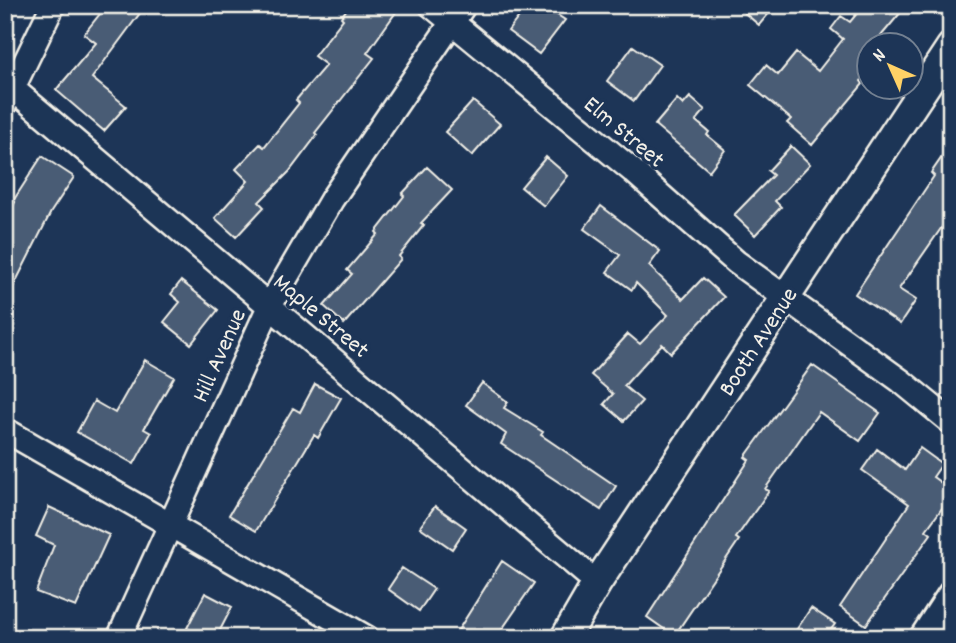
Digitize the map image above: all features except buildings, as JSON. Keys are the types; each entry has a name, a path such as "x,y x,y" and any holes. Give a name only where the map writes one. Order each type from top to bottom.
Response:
{"street":[{"path":"9,97 53,5"},
{"name":"Elm Street","path":"431,5 458,14 736,262 901,381 951,422"},
{"name":"Hill Avenue","path":"119,638 270,305 332,199 458,14"},
{"name":"Booth Avenue","path":"565,638 597,583 951,47"},
{"name":"Maple Street","path":"9,97 270,305 597,583"},
{"path":"5,430 367,638"},
{"path":"921,638 951,592"}]}
